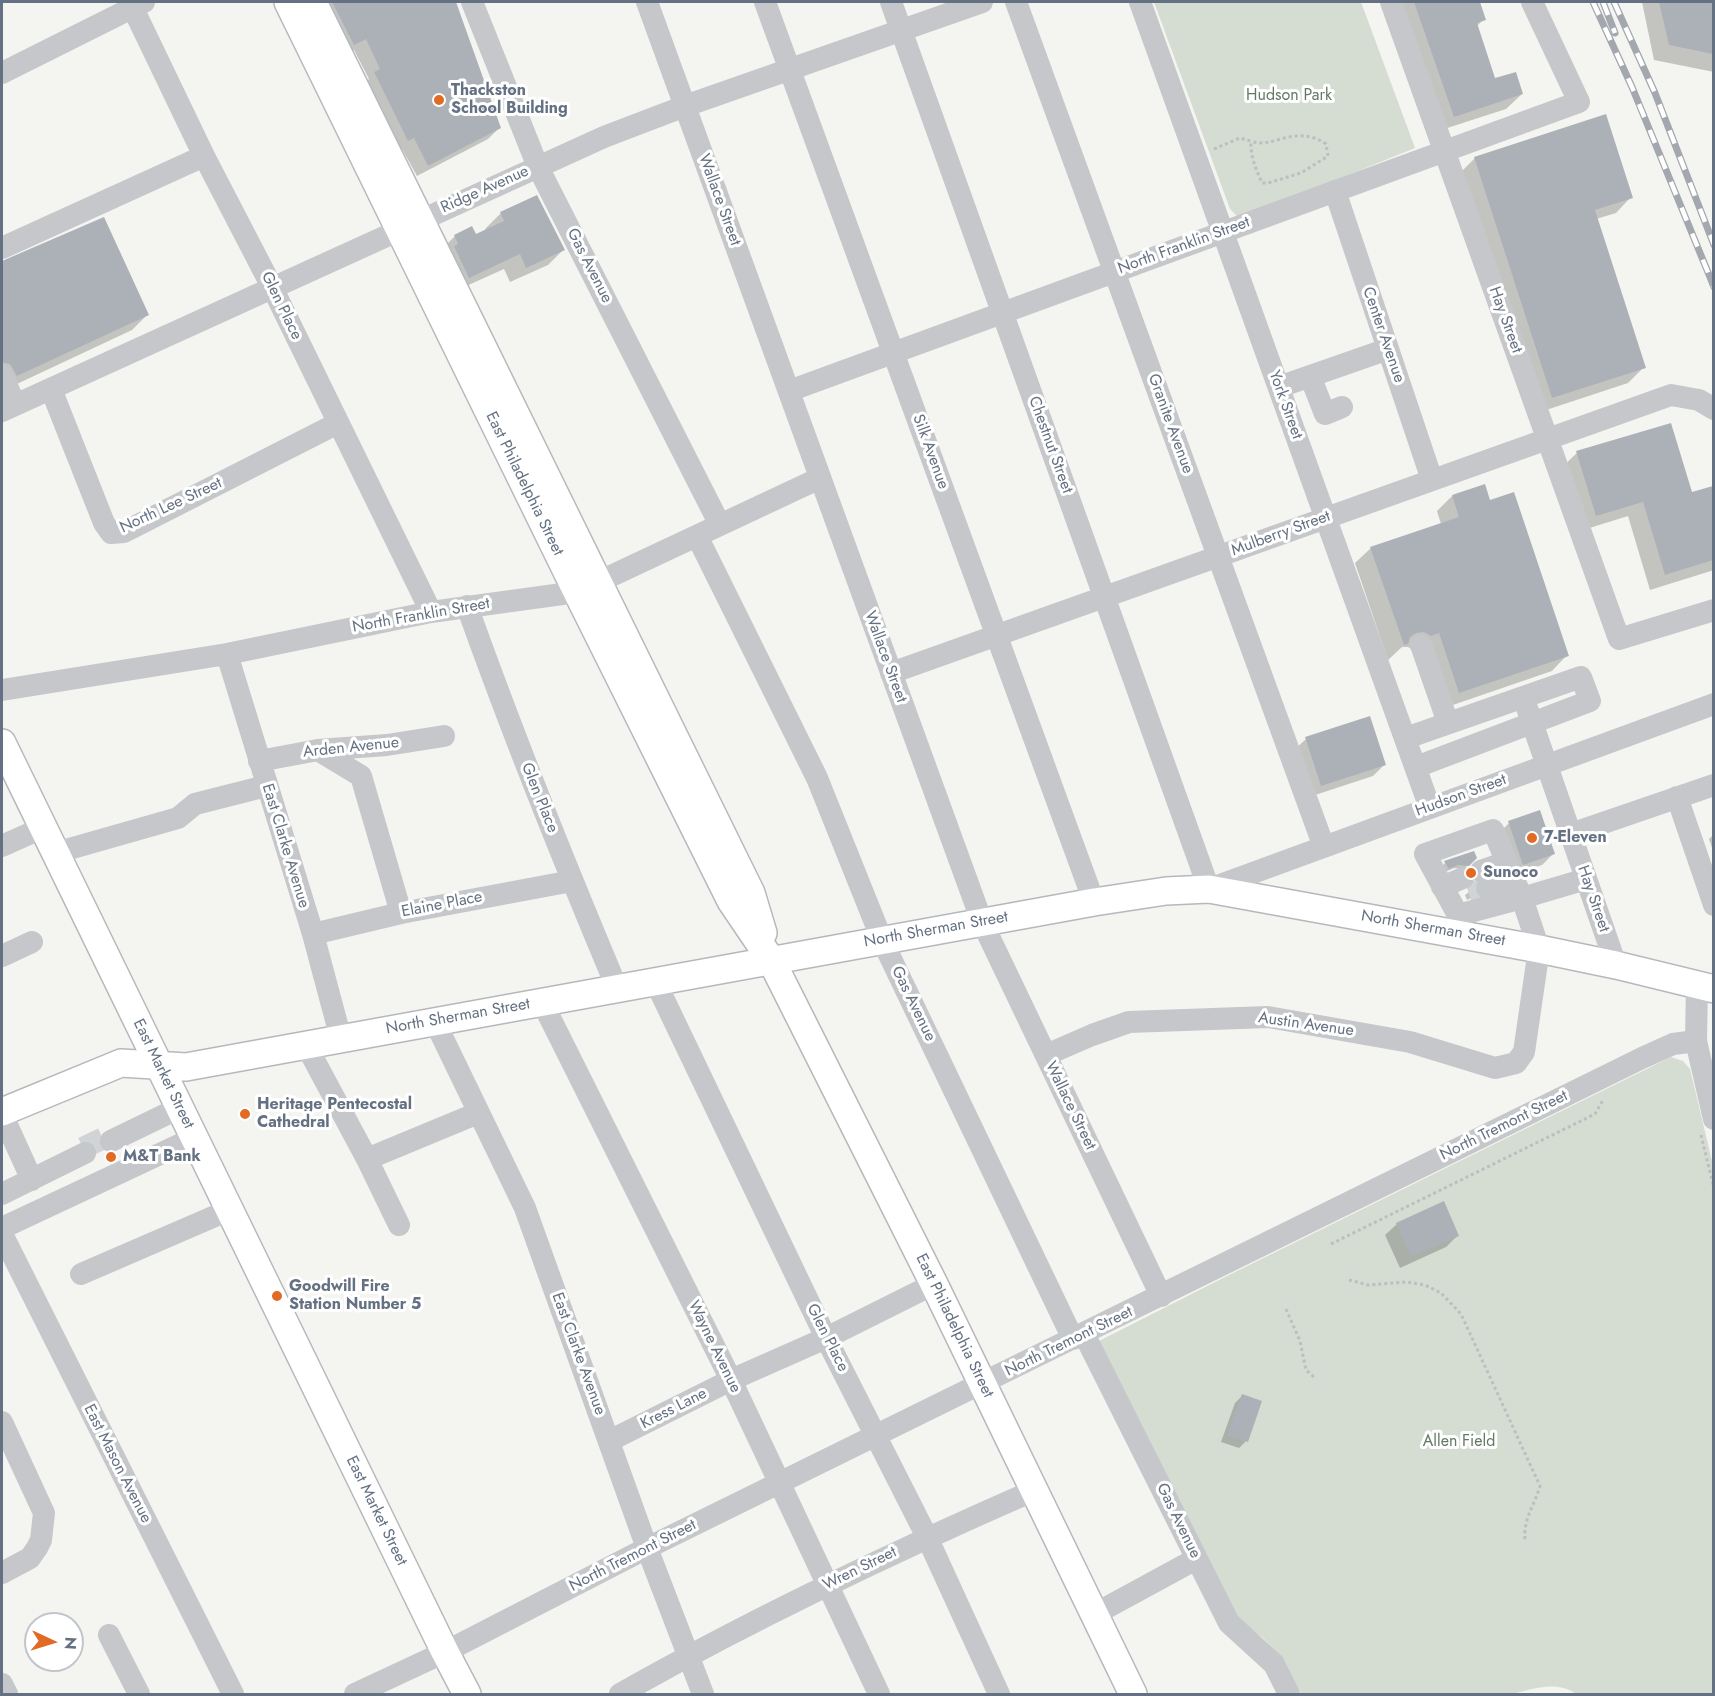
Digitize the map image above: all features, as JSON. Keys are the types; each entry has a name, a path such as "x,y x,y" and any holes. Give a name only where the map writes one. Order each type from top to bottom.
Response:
{"main road":[{"name":"East Philadelphia Street","path":"288,2 409,225 588,588 751,893 771,960 934,1284 1133,1695"},
{"name":"East Philadelphia Street","path":"313,2 409,225"},
{"name":"East Market Street","path":"2,743 467,1695"},
{"name":"North Sherman Street","path":"2,1113 121,1063 186,1067 982,922 1166,891 1209,889 1465,896 1539,949 1616,964 1705,986"}],"street":[{"name":"Gas Avenue","path":"472,2 538,167 720,525"},
{"name":"Wallace Street","path":"647,2 982,922 1161,1296"},
{"name":"Silk Avenue","path":"765,2 1094,902"},
{"name":"Chestnut Street","path":"891,2 1209,889"},
{"name":"Ridge Avenue","path":"8,408 604,136 982,2"},
{"name":"Granite Avenue","path":"1016,2 1324,847"},
{"name":"York Street","path":"1140,2 1430,808"},
{"name":"Hay Street","path":"1391,2 1619,639 1713,610"},
{"name":"North Franklin Street","path":"789,391 1579,102 1532,2"},
{"path":"2,73 135,3"},
{"name":"Glen Place","path":"135,3 204,156 273,289 431,612"},
{"path":"2,248 204,156"},
{"name":"Center Avenue","path":"1335,191 1432,480"},
{"path":"1279,387 1388,349"},
{"path":"2,375 8,408"},
{"path":"1310,376 1325,414 1342,407"},
{"name":"North Lee Street","path":"51,389 104,523 111,533 124,532 339,423"},
{"name":"Mulberry Street","path":"891,673 1671,394 1699,400 1713,409"},
{"name":"North Franklin Street","path":"2,690 227,654 431,612 588,588 820,478"},
{"name":"Gas Avenue","path":"697,536 818,778 882,940 1079,1336 1228,1623 1274,1664 1289,1695"},
{"name":"Glen Place","path":"468,606 506,716 617,988"},
{"path":"1421,645 1448,723"},
{"name":"East Clarke Avenue","path":"227,654 313,934 341,1039"},
{"path":"1406,738 1581,676 1590,701 1416,767"},
{"name":"Hay Street","path":"1523,697 1616,964"},
{"name":"Hudson Street","path":"1209,889 1713,704"},
{"name":"Arden Avenue","path":"259,761 318,750 387,746 444,736"},
{"path":"318,750 361,776 401,913"},
{"path":"1571,834 1713,785"},
{"path":"55,853 178,818 195,804 267,786"},
{"path":"1677,797 1713,904"},
{"path":"2,846 42,828"},
{"path":"1465,896 1425,854 1493,830 1515,880 1539,949"},
{"path":"1465,896 1515,880 1586,879"},
{"path":"1465,896 1515,880"},
{"name":"Elaine Place","path":"313,934 401,913 572,881"},
{"path":"2,956 32,942"},
{"name":"Austin Avenue","path":"1046,1055 1129,1022 1268,1017 1410,1042 1495,1068 1516,1063 1524,1052 1539,949"},
{"name":"Glen Place","path":"655,981 826,1338 927,1537 999,1695"},
{"path":"1705,986 1696,1041 1706,1122"},
{"name":"Wayne Avenue","path":"542,1002 731,1380 879,1695"},
{"name":"East Clarke Avenue","path":"435,1022 477,1113 525,1208 647,1548 703,1695"},
{"name":"North Tremont Street","path":"355,1695 445,1652 647,1548 1642,1058 1673,1044 1696,1041"},
{"path":"306,1045 367,1159 399,1225"},
{"path":"113,1137 179,1108"},
{"path":"2,1113 36,1177"},
{"path":"367,1159 477,1113"},
{"path":"2,1228 194,1138"},
{"path":"2,1194 84,1150"},
{"path":"81,1274 229,1210"},
{"name":"East Mason Avenue","path":"2,1234 233,1695"},
{"name":"Kress Lane","path":"609,1441 731,1380 826,1338 934,1284"},
{"path":"2,1422 44,1513 41,1540 37,1548 30,1558 2,1573"},
{"name":"Wren Street","path":"620,1695 689,1656 826,1586 927,1537 1035,1490"},
{"path":"1093,1615 1196,1559"},
{"path":"109,1635 139,1695"},
{"path":"2,1684 7,1695"}],"path":[{"path":"1196,158 1240,138 1251,141 1255,143 1300,135 1312,137 1326,144 1328,156 1301,173 1262,183 1253,162 1251,141"},
{"path":"1331,1244 1595,1114 1604,1097"},
{"path":"1706,1122 1713,1188"},
{"path":"1348,1280 1368,1285 1406,1282 1425,1285 1441,1293 1461,1314 1540,1486 1524,1527 1525,1541"},
{"path":"1286,1309 1300,1341 1306,1370 1316,1379"}],"green space":[{"name":"Hudson Park","path":"1154,2 1361,2 1415,148 1259,211 1237,216 1230,209"},
{"name":"Allen Field","path":"1671,1057 1683,1061 1690,1069 1714,1169 1713,1694 1576,1694 1561,1687 1553,1687 1512,1694 1301,1694 1285,1661 1264,1639 1235,1616 1099,1341"}],"building":[{"name":"Thackston School Building","path":"332,2 456,2 501,128 428,166 414,138 408,141 374,72 380,69 366,39 354,45"},
{"path":"1414,2 1480,2 1486,20 1477,23 1495,78 1516,72 1523,94 1454,117"},
{"path":"1659,2 1713,2 1713,54 1669,45"},
{"path":"1606,114 1633,198 1595,210 1646,368 1552,398 1474,157"},
{"path":"537,195 565,250 526,268 520,254 469,278 454,246 458,244 454,235 472,226 476,234 504,221 500,212"},
{"path":"104,217 149,315 17,376 10,364 2,362 2,261"},
{"path":"1671,423 1692,492 1713,486 1713,560 1665,575 1643,502 1596,516 1576,451"},
{"path":"1485,484 1490,500 1514,492 1569,656 1459,693 1439,633 1431,636 1424,632 1416,633 1410,637 1408,644 1404,645 1370,547 1459,517 1452,495"},
{"path":"1370,716 1386,765 1321,786 1305,737"},
{"name":"7-Eleven","path":"1540,810 1555,854 1523,865 1508,821"},
{"path":"1474,851 1477,858 1469,866 1458,865 1449,869 1444,861"},
{"path":"1444,1201 1459,1236 1411,1257 1396,1223"},
{"path":"1242,1394 1262,1401 1248,1442 1227,1435"}],"tunnel":[{"path":"1469,894 1487,888"},
{"path":"83,1148 108,1136"}],"railway":[{"path":"1593,2 1632,87 1714,287"},
{"path":"1603,2 1615,33"},
{"path":"1614,2 1655,93 1714,245"}],"place":[{"name":"Thackston School Building","path":"439,100"},
{"name":"7-Eleven","path":"1532,838"},
{"name":"Sunoco","path":"1471,873"},
{"name":"Heritage Pentecostal Cathedral","path":"245,1114"},
{"name":"M&T Bank","path":"111,1157"},
{"name":"Goodwill Fire Station Number 5","path":"277,1296"}]}
